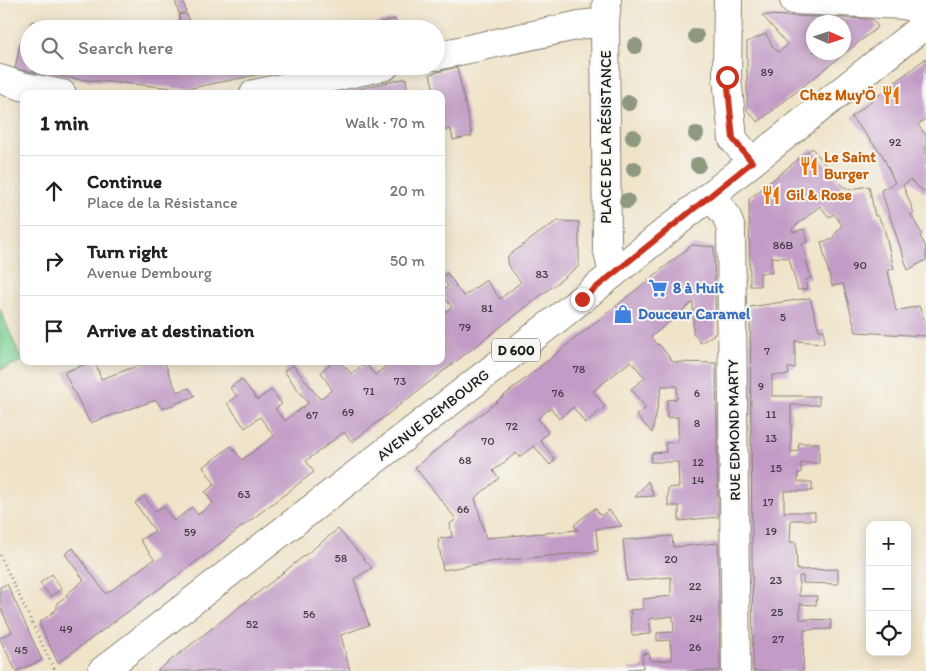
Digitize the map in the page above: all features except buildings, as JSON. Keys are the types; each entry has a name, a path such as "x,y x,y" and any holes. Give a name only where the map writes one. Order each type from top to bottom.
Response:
{"street":[{"path":"728,0 727,77 733,139 752,162"},
{"path":"794,0 905,5 926,13"},
{"path":"445,54 580,25 606,11"},
{"name":"PLACE DE LA RÉSISTANCE","path":"606,11 607,247 613,274"},
{"name":"AVENUE DEMBOURG","path":"102,671 557,319 926,24"},
{"path":"273,90 344,75"},
{"path":"0,79 42,90"},
{"name":"RUE EDMOND MARTY","path":"710,196 726,215 731,229 736,671"}],"path":[{"path":"0,555 56,671"}],"green space":[{"path":"0,309 20,356 20,362 0,370"}],"place":[{"name":"Chez Muy'Ö","path":"891,95"},
{"name":"Le Saint Burger","path":"809,166"},
{"name":"Gil & Rose","path":"771,195"},
{"name":"8 à Huit","path":"658,288"},
{"name":"Douceur Caramel","path":"623,314"}],"route":[{"path":"582,299 752,162 733,139 727,77"}]}
